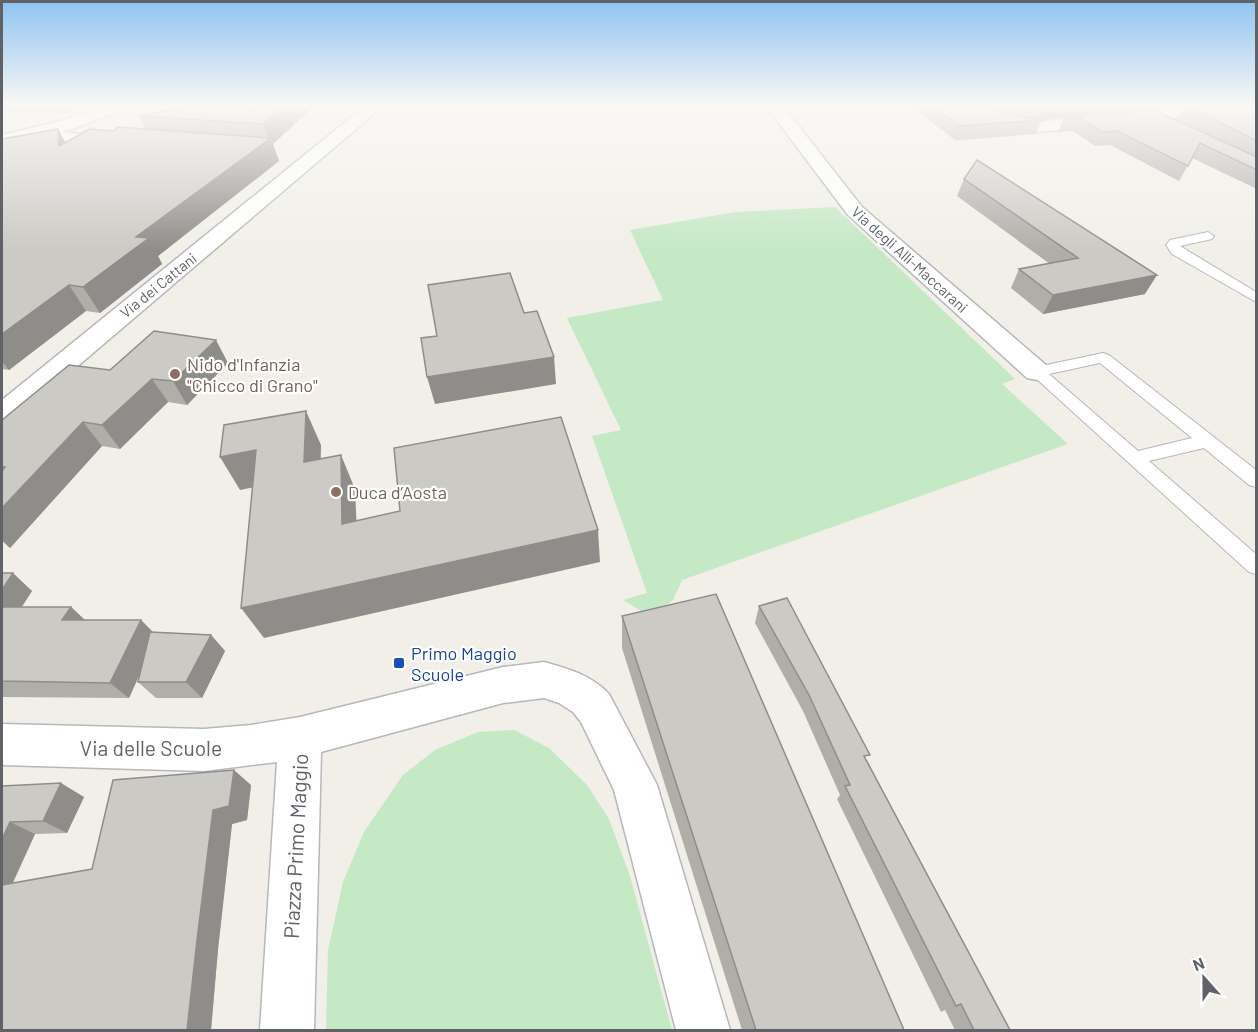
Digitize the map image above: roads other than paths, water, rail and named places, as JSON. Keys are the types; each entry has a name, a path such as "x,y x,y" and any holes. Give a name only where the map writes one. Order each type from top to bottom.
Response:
{"street":[{"name":"Via dei Cattani","path":"2,415 308,154"},
{"name":"Via degli Alli-Maccarani","path":"811,154 855,211 1037,372"},
{"name":"Piazza Primo Maggio","path":"287,1030 300,737 503,685 544,680 561,683 587,699 595,708 635,785 703,1030"},
{"name":"Via delle Scuole","path":"2,746 204,750 251,746 300,737"}],"lane":[{"path":"1208,236 1172,245 1177,251 1257,298"},
{"path":"1037,372 1103,358 1257,480"},
{"path":"1037,372 1257,566"},
{"path":"1134,458 1208,441"}],"place":[{"name":"Nido d'Infanzia \"Chicco di Grano\"","path":"175,374"},
{"name":"Duca d’Aosta","path":"336,492"},
{"name":"Primo Maggio Scuole","path":"399,663"}]}
